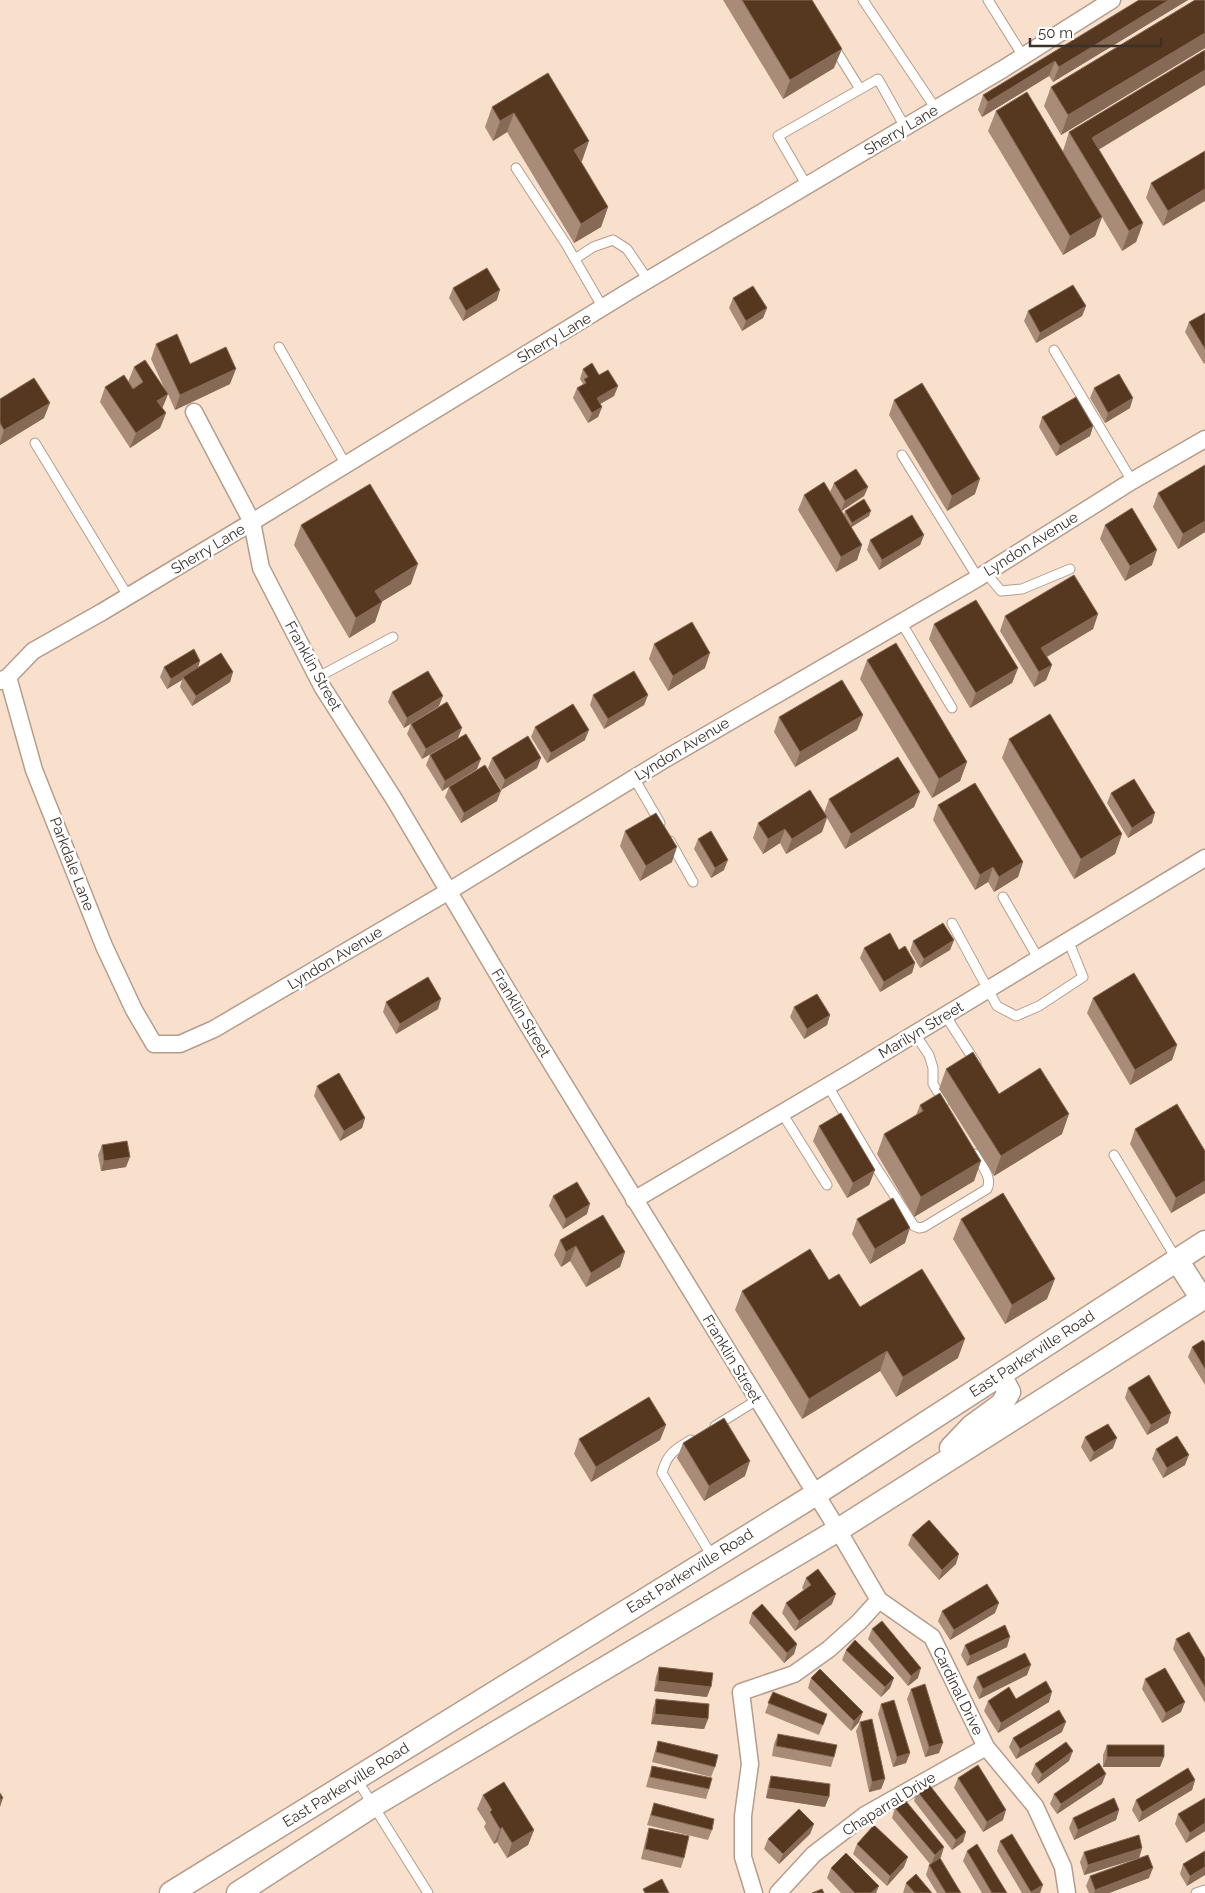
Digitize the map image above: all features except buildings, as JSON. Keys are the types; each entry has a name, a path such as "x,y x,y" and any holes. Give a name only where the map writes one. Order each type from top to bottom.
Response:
{"main road":[{"name":"East Parkerville Road","path":"171,1893 816,1494 1205,1242"},
{"path":"238,1893 374,1805 838,1530 1204,1298 1177,1260"},
{"path":"911,1484 972,1426 1002,1404 1009,1392 1000,1375"}],"street":[{"name":"Sherry Lane","path":"4,679 32,651 252,522 648,280 936,109 1112,0"},
{"name":"Franklin Street","path":"194,412 252,522 261,568 318,677 394,798 634,1200 816,1494 879,1600"},
{"name":"Lyndon Avenue","path":"154,1044 180,1044 214,1029 634,778 982,575 1132,481 1205,438"},
{"name":"Parkdale Lane","path":"4,679 34,770 104,946 134,1010 154,1044"},
{"name":"Marilyn Street","path":"634,1200 915,1034 1205,858"},
{"path":"754,1893 743,1857 743,1816 750,1764 741,1692 794,1674 829,1649 859,1622 879,1600"},
{"name":"Cardinal Drive","path":"879,1600 932,1637 986,1746 1035,1806 1063,1866 1067,1893"},
{"name":"Chaparral Drive","path":"778,1893 814,1854 865,1815 986,1746"}],"lane":[{"path":"863,0 936,109"},
{"path":"988,0 1023,56"},
{"path":"831,42 860,89"},
{"path":"806,186 778,136 878,79 905,127"},
{"path":"516,168 603,308"},
{"path":"574,259 593,247 613,240 628,249 648,280"},
{"path":"278,347 346,465"},
{"path":"1054,350 1132,481"},
{"path":"35,443 128,596"},
{"path":"902,455 982,575 991,580 1001,591 1022,589 1070,569"},
{"path":"901,622 952,708"},
{"path":"318,677 393,638"},
{"path":"634,778 693,882"},
{"path":"1003,897 1038,958"},
{"path":"952,923 997,1006 1016,1016 1039,1006 1083,977 1068,940"},
{"path":"946,1015 980,1069"},
{"path":"915,1034 931,1062 933,1084 951,1114"},
{"path":"828,1086 872,1161 914,1226 924,1227 987,1188 990,1183 989,1178 970,1146"},
{"path":"782,1113 827,1184"},
{"path":"1114,1155 1177,1260"},
{"path":"713,1558 662,1473 666,1459 679,1447 757,1400"},
{"path":"356,1778 428,1893"},
{"path":"1196,1893 1205,1890"}]}
